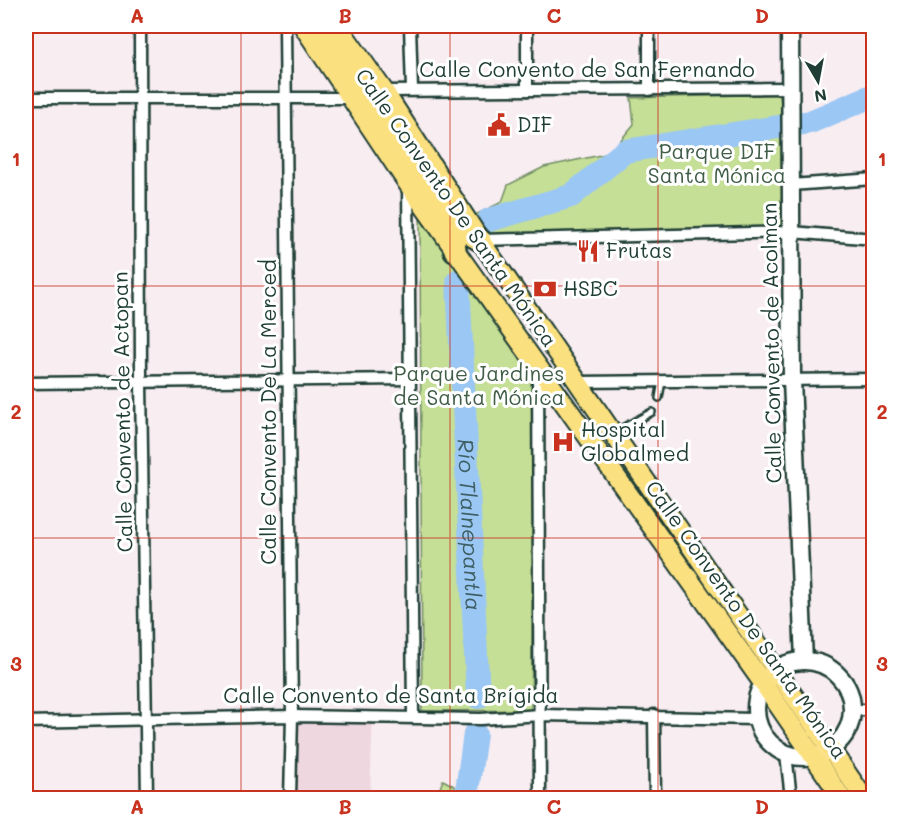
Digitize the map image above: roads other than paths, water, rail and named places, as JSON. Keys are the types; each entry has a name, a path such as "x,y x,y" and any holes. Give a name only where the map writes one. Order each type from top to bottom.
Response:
{"highway":[{"path":"317,26 368,96 452,223 480,240"},
{"path":"452,223 455,250"}],"main road":[{"name":"Calle Convento De Santa Mónica","path":"303,26 368,96 480,240 613,433 769,677 821,753 864,798"},
{"name":"Calle Convento De Santa Mónica","path":"338,26 408,184 769,677"},
{"name":"Calle Convento De Santa Mónica","path":"821,753 842,798"}],"street":[{"name":"Calle Convento de Actopan","path":"140,26 141,382 147,798"},
{"name":"Calle Convento De La Merced","path":"285,26 286,379 292,716 290,798"},
{"path":"410,26 412,90"},
{"path":"527,26 527,90"},
{"path":"649,26 649,90"},
{"name":"Calle Convento de Acolman","path":"790,26 792,380 804,661"},
{"name":"Calle Convento de San Fernando","path":"26,98 287,100 368,96 412,90 790,88"},
{"path":"791,185 873,179"},
{"path":"408,184 413,716"},
{"path":"480,240 792,232 873,239"},
{"path":"538,364 540,798"},
{"path":"26,383 409,379"},
{"path":"578,381 873,379"},
{"path":"804,661 825,665 842,679 851,698 853,710 846,732 821,753 786,754 766,739 756,719 756,702 769,677 793,662 804,661"},
{"path":"853,710 873,710"},
{"name":"Calle Convento de Santa Brígida","path":"26,722 147,717 292,716 413,716 476,719 540,715 654,715 756,719"},
{"path":"654,715 655,798"},
{"path":"786,754 791,798"}],"lane":[{"path":"659,398 662,381"},
{"path":"613,433 652,412"}],"waterway":[{"name":"Río Tlalnepantla","path":"489,220 571,196 625,151 810,122 874,95"},
{"name":"Río Tlalnepantla","path":"458,281 478,697"},
{"name":"Río Tlalnepantla","path":"466,798 475,734"}],"place":[{"name":"DIF","path":"499,125"},
{"name":"Frutas","path":"588,251"},
{"name":"HSBC","path":"545,289"},
{"name":"Hospital Globalmed","path":"563,442"}],"park label":[{"name":"Parque DIF Santa Mónica","path":"717,164"},
{"name":"Parque Jardines de Santa Mónica","path":"479,386"}]}
